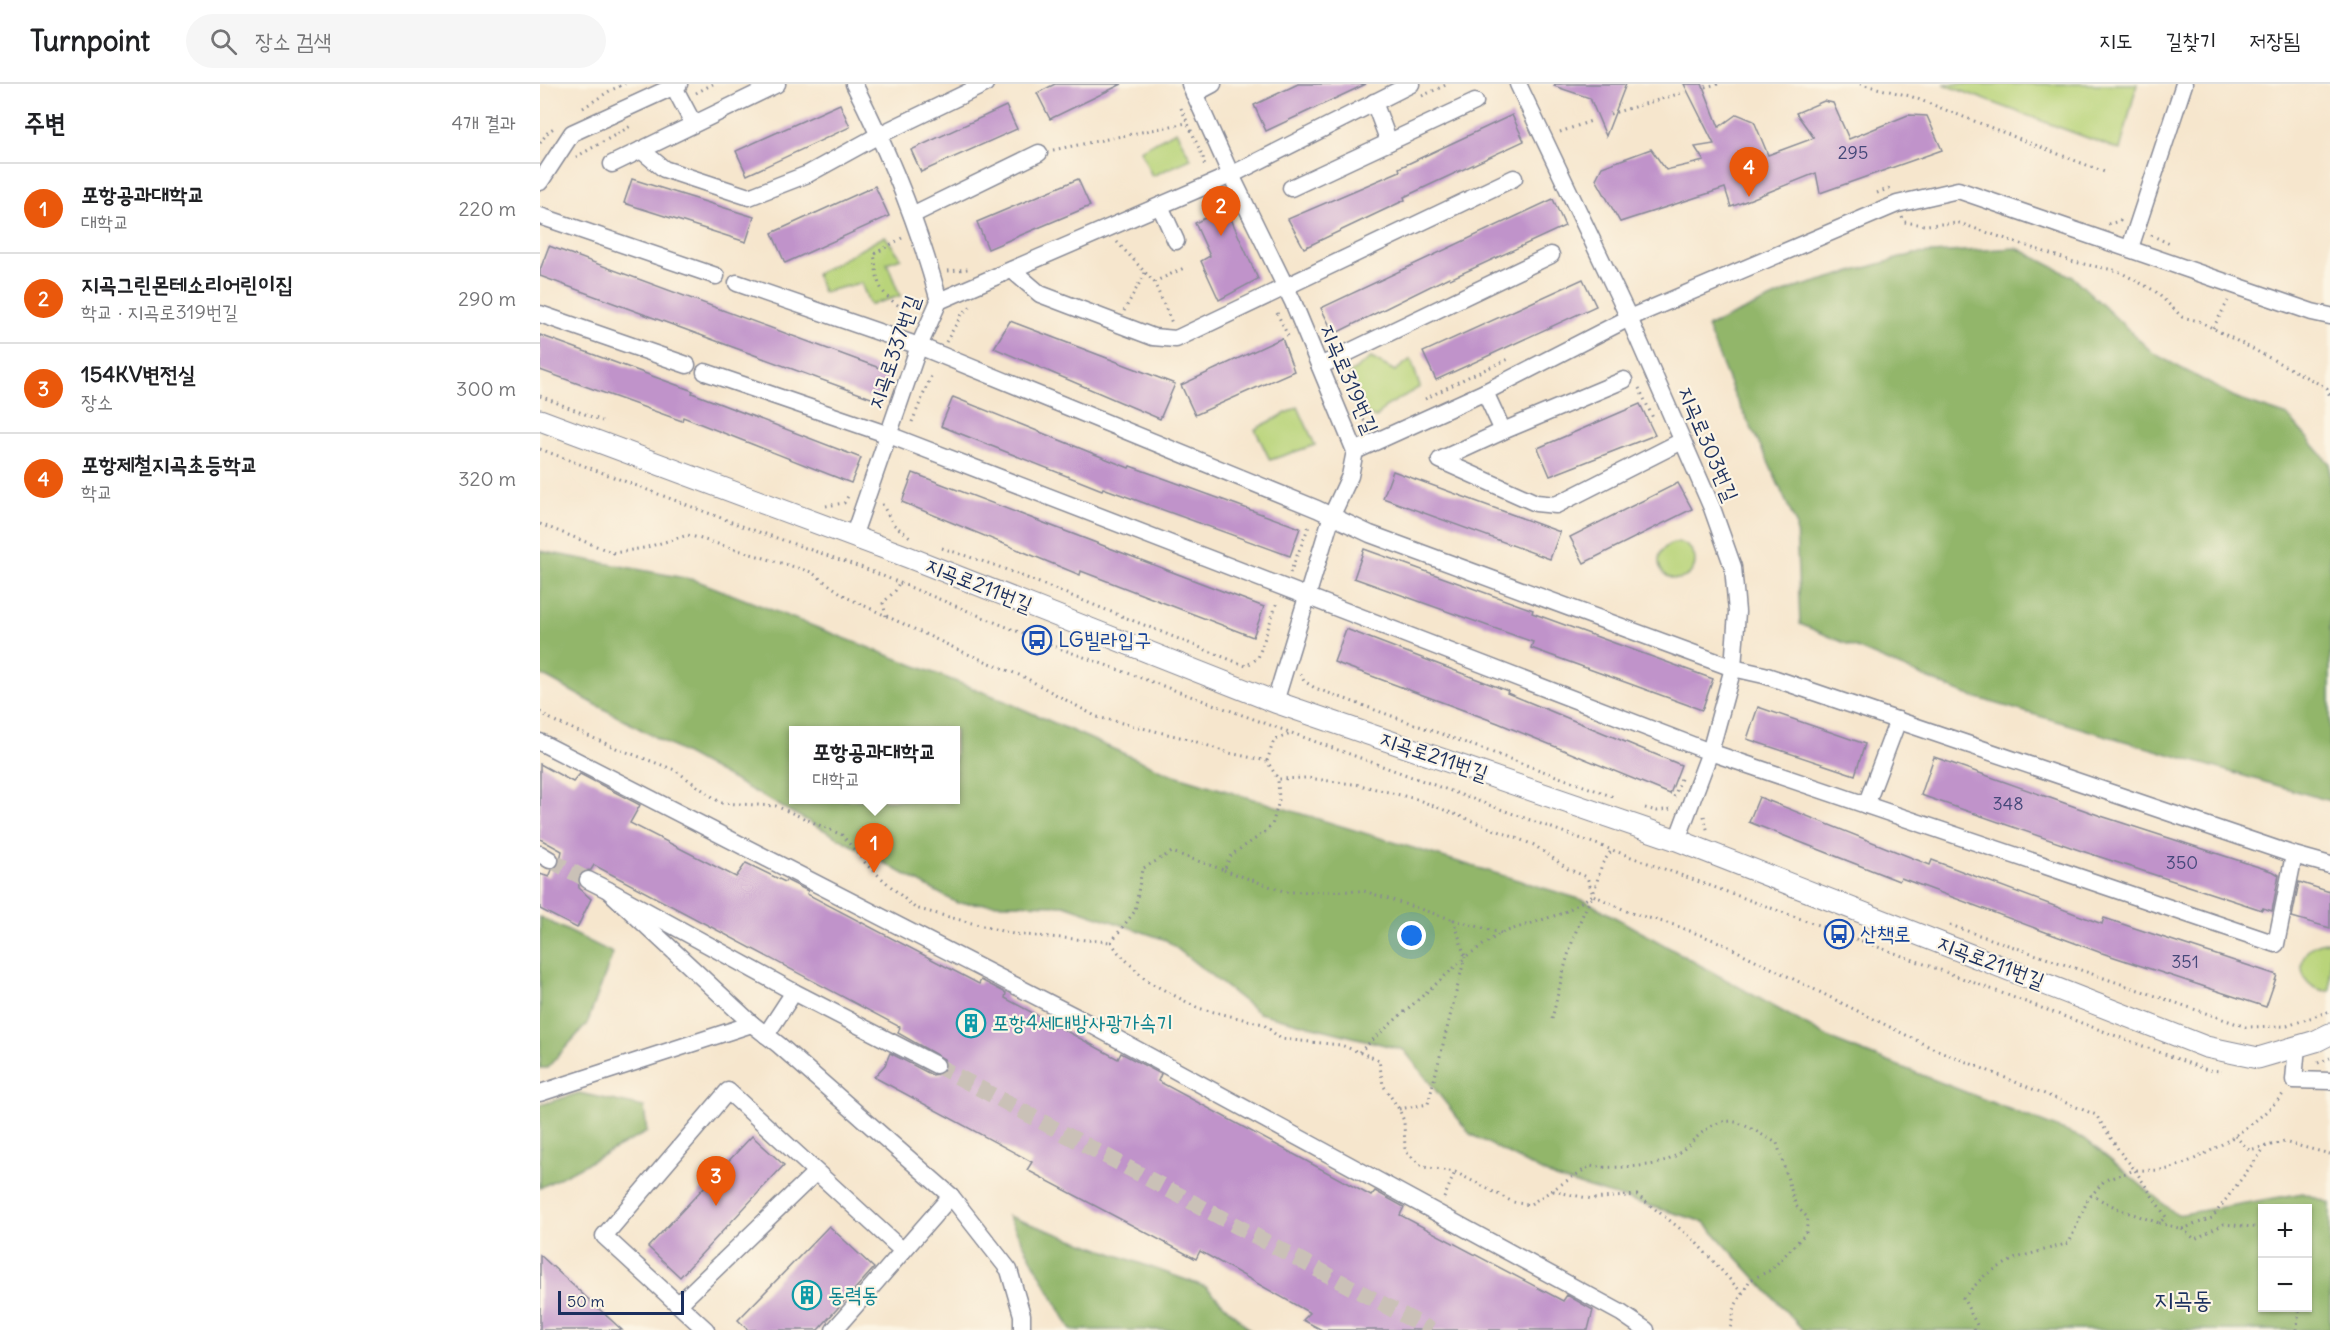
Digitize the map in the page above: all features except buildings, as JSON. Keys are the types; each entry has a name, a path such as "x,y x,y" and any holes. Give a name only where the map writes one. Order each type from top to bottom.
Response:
{"main road":[{"name":"지곡로211번길","path":"540,420 853,537 1275,702 1677,840 2206,1047 2296,1064 2330,1034"}],"street":[{"path":"612,164 777,84"},
{"name":"지곡로337번길","path":"853,537 919,346 939,301 912,215 879,135 854,84"},
{"path":"641,150 664,169 749,197 808,174 879,135 985,84"},
{"path":"1192,89 1213,84"},
{"path":"939,301 1231,175 1411,84"},
{"name":"지곡로303번길","path":"1518,84 1629,318 1712,508 1733,567 1737,612 1734,668 1710,752 1677,840"},
{"path":"2130,248 2184,84"},
{"path":"540,182 572,133 682,88 693,123"},
{"name":"지곡로319번길","path":"1192,89 1285,286 1355,451 1350,476 1332,515 1306,594 1275,702"},
{"path":"1374,102 1389,142"},
{"path":"1291,188 1475,102"},
{"path":"912,215 1040,153"},
{"path":"1012,270 1040,294 1153,337 1179,338 1514,178"},
{"path":"1355,451 1485,392 1629,318 1897,204 1958,190 2312,312 2330,316"},
{"path":"1160,206 1176,240"},
{"path":"540,216 716,276"},
{"path":"1320,366 1551,255"},
{"path":"737,284 919,346 1332,515 1370,534 1734,668 1764,675 2294,855 2330,864"},
{"path":"540,314 687,365"},
{"path":"705,372 889,435 1306,594 1710,752 2276,944 2294,855"},
{"path":"1624,380 1440,460 1536,503 1556,505 1682,441"},
{"path":"1485,392 1503,431"},
{"path":"1866,805 1898,720"},
{"path":"540,742 1088,1023 1621,1313 1646,1330"},
{"path":"588,880 794,992 936,1065"},
{"path":"608,890 752,1024 951,1196 1009,1270 1022,1315 1022,1330"},
{"path":"766,1035 794,992"},
{"path":"540,1093 752,1024"},
{"path":"2296,1064 2330,1080"},
{"path":"706,1330 680,1303 604,1236 728,1091 903,1251"},
{"path":"680,1303 816,1172"},
{"path":"835,1330 951,1196"}],"path":[{"path":"682,88 713,84"},
{"path":"1705,87 1718,84"},
{"path":"1860,84 1910,96 2107,173"},
{"path":"1610,114 1686,93"},
{"path":"1179,104 1206,168 1197,172"},
{"path":"1560,132 1594,120"},
{"path":"572,160 636,123"},
{"path":"1040,153 1186,123"},
{"path":"1913,214 1902,217 1904,222 1924,225 1959,223 2074,262 2118,271 2155,291 2182,317 2199,321 2326,388 2330,397"},
{"path":"2148,231 2153,237 2179,247"},
{"path":"905,247 902,238 874,254 880,288 898,305 917,317 918,315"},
{"path":"1114,239 1154,282 1179,338"},
{"path":"1154,282 1186,267"},
{"path":"947,271 956,272 974,268"},
{"path":"1117,324 1145,273"},
{"path":"2213,328 2229,299 2218,296"},
{"path":"945,343 962,314 976,302"},
{"path":"909,429 932,374"},
{"path":"1417,404 1468,376"},
{"path":"1624,380 1634,377 1658,429"},
{"path":"1357,414 1368,424 1383,419"},
{"path":"540,449 899,583 1048,644 2206,1070 2228,1071"},
{"path":"889,516 893,524 914,540"},
{"path":"540,524 614,553 644,548 688,536 811,572 848,598 1024,677 1097,717 1267,761 1278,779 1280,801 1272,825 1231,855 1224,870"},
{"path":"1290,575 1309,526"},
{"path":"935,546 997,566 1246,666 1258,658 1276,602"},
{"path":"886,616 884,603 896,591 899,583"},
{"path":"1297,669 1304,681 1315,688 1624,801"},
{"path":"540,712 554,721 616,748 675,770 721,803 776,806 842,835 867,865 915,908 1013,934 1111,942"},
{"path":"1267,761 1274,740 1292,733"},
{"path":"1278,779 1307,778 1360,785 1426,803 1534,844 1568,869 1587,877 1593,895 1631,913 1674,925 1719,942 1930,1047 2096,1115 2166,1217 2159,1223"},
{"path":"1635,805 1657,811 1672,809 1675,790"},
{"path":"1552,1019 1565,962 1582,914 1593,895 1602,864 1611,851"},
{"path":"1111,942 1135,911 1143,869 1172,852 1286,892 1364,891 1501,933"},
{"path":"1359,1052 1465,957 1501,933 1563,913 1593,895"},
{"path":"1400,1109 1428,1104 1465,957 1454,920"},
{"path":"1949,925 2246,1027 2287,1026 2330,1011"},
{"path":"1111,942 1147,981 1198,1008 1263,1024 1281,1039 1341,1045 1379,1060 1383,1085 1400,1109 1404,1121 1405,1151 1423,1167 1455,1172 1513,1203 1528,1205 1590,1166 1603,1168 1618,1165 1643,1165 1668,1160 1716,1124 1735,1122 1776,1143 1796,1206 1808,1218 1806,1233 1771,1270 1750,1280 1735,1306 1730,1330"},
{"path":"1974,1330 1977,1325 1963,1298 1986,1274 2016,1258 2069,1243 2091,1195 2105,1180 2135,1170 2167,1169 2208,1152 2235,1136 2279,1099 2296,1064 2320,1062 2330,1058"},
{"path":"2235,1136 2249,1150 2284,1142 2330,1154"},
{"path":"2182,1229 2212,1218 2266,1146"},
{"path":"1438,1214 1455,1172"},
{"path":"1552,1191 1592,1199 1638,1195 1692,1238 1742,1293"},
{"path":"2091,1195 2121,1210 2182,1229 2195,1239 2224,1224 2258,1228"},
{"path":"2296,1330 2299,1312"}],"green space":[{"path":"1943,84 2137,84 2120,150"},
{"path":"1176,131 1191,159 1152,176 1140,150"},
{"path":"885,236 901,258 887,263 900,296 870,305 861,283 823,292 816,274"},
{"path":"2017,248 2073,277 2153,353 2240,400 2288,416 2330,464 2330,801 1967,695 1800,624 1796,524 1734,394 1707,327 1792,289 1914,254"},
{"path":"1371,358 1395,371 1411,359 1420,387 1385,407 1376,418 1368,415 1349,374"},
{"path":"1298,407 1315,445 1270,460 1255,429"},
{"path":"1677,543 1690,548 1695,561 1690,574 1677,579 1664,574 1659,561 1664,548"},
{"path":"540,551 695,580 993,696 1168,773 1586,901 1835,1041 2085,1139 2177,1215 2303,1193 2330,1203 2330,1330 1803,1330 1704,1222 1555,1178 1470,1134 1404,1050 1259,1013 1166,940 1064,905 957,903 540,674"},
{"path":"540,917 613,953 587,1024 547,1068 540,1068"},
{"path":"2330,942 2330,991 2318,989 2309,983 2302,966 2309,949 2318,944"},
{"path":"579,1093 644,1107 647,1132 540,1188 540,1105"},
{"path":"1008,1216 1206,1287 1250,1330 1071,1330"}],"tunnel":[{"path":"550,860 588,880"},
{"path":"936,1065 1431,1330"}],"place":[{"name":"포항제철지곡초등학교","path":"1749,197"},
{"name":"지곡그린몬테소리어린이집","path":"1221,236"},
{"name":"LG빌라입구","path":"1037,640"},
{"name":"포항공과대학교","path":"874,873"},
{"name":"산책로","path":"1839,934"},
{"name":"포항4세대방사광가속기","path":"971,1023"},
{"name":"154KV변전실","path":"716,1206"},
{"name":"동력동","path":"807,1295"}],"district":[{"name":"지곡동","path":"2183,1300"}]}
